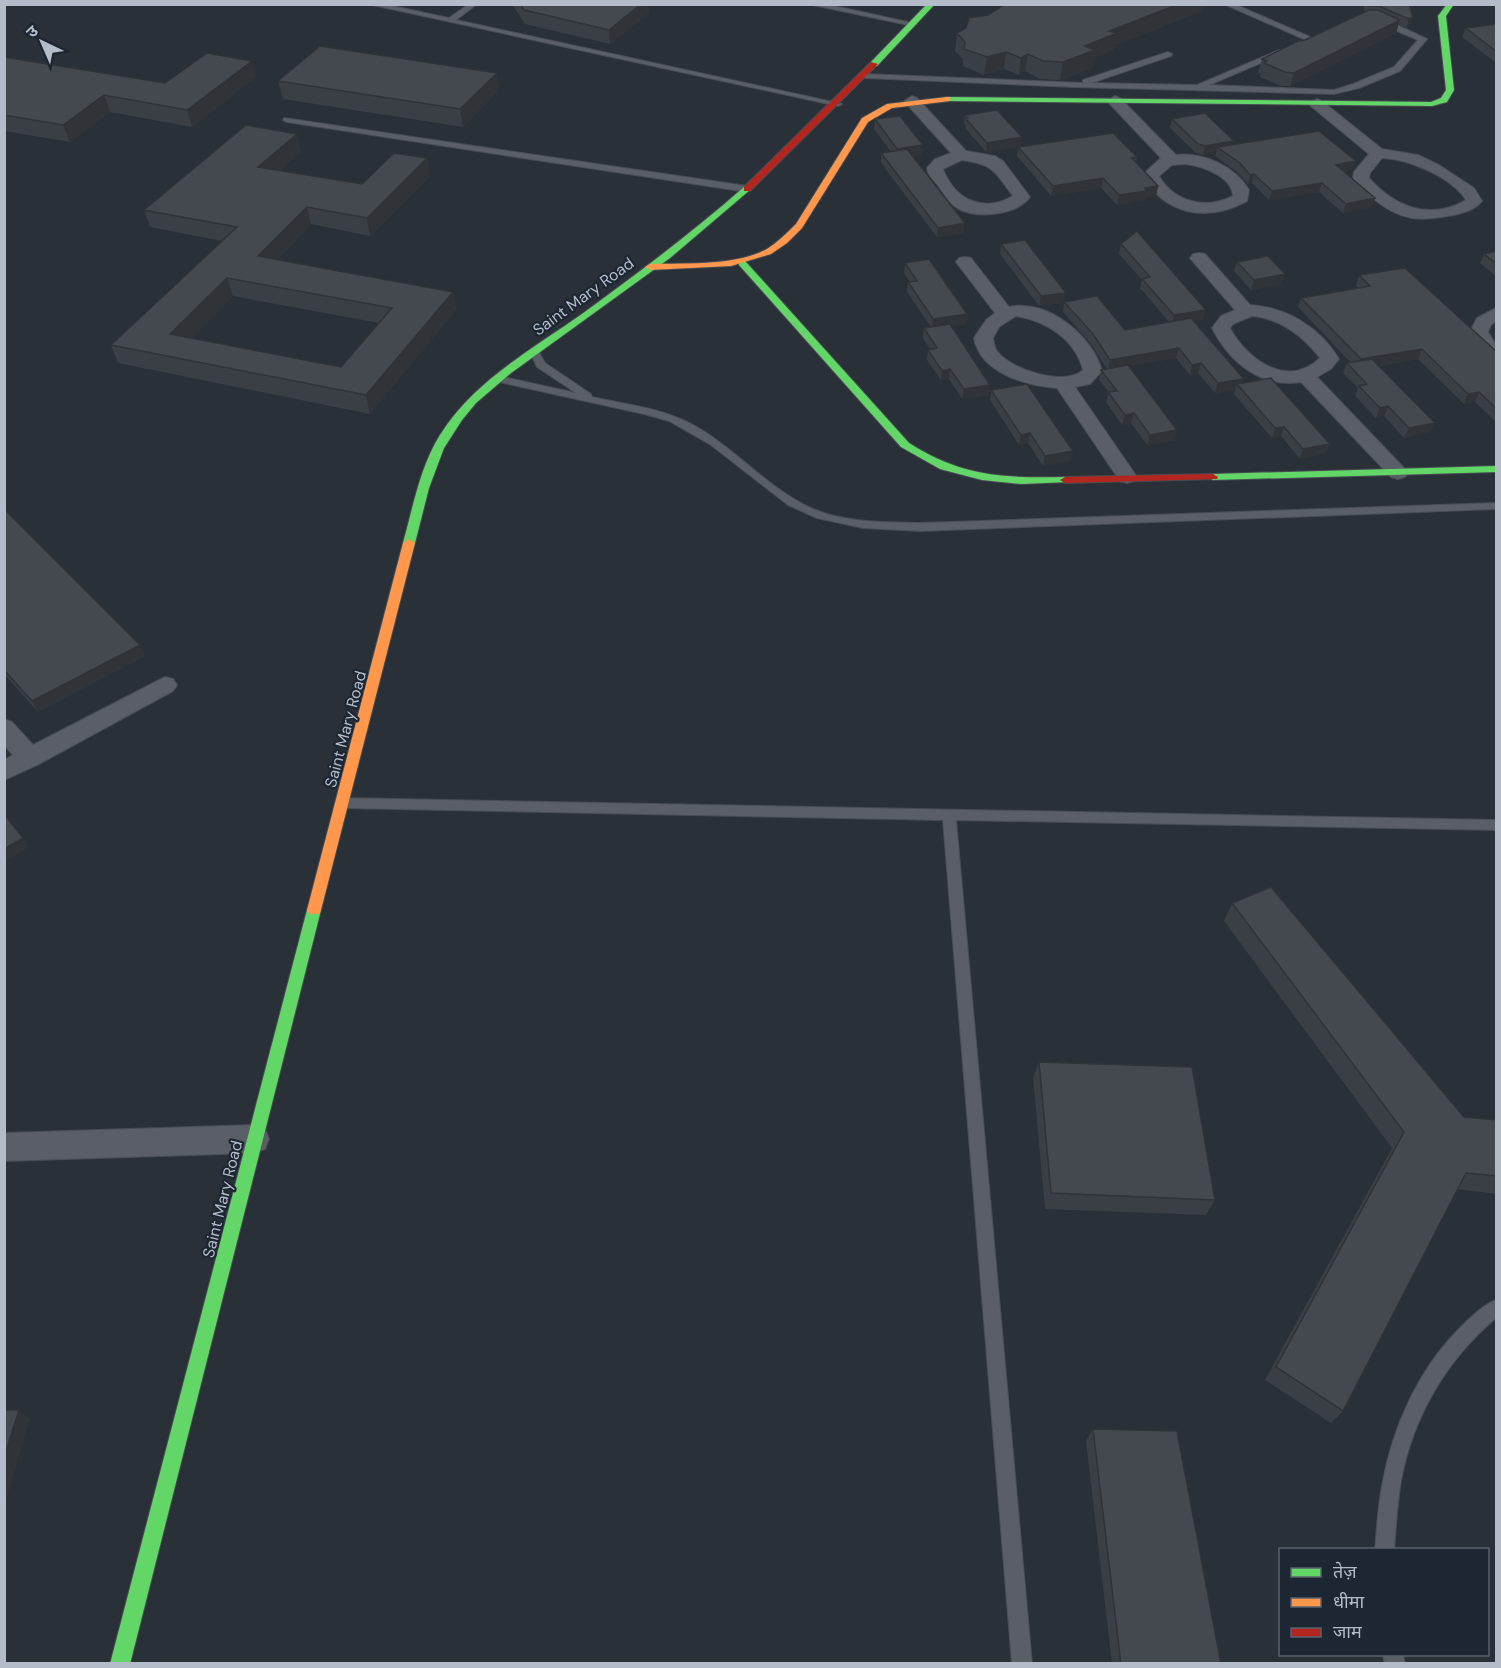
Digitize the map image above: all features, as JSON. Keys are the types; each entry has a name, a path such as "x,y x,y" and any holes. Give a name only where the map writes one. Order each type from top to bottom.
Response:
{"street":[{"name":"Saint Mary Road","path":"120,1664 254,1139 422,498 435,456 446,434 463,414 500,379 712,220 838,104 914,18 932,4"},
{"path":"650,267 742,263 769,254 789,240 865,120 890,106 912,101 942,99 1115,100 1317,105 1432,104 1444,101 1449,96 1450,90 1442,16 1451,4"},
{"path":"1115,100 1171,159 1194,159 1211,164 1239,186 1242,192 1241,198 1233,203 1206,208 1183,205 1172,200 1150,175 1160,165 1171,159"},
{"path":"912,101 961,155 989,159 997,164 1022,197 1014,204 1001,208 976,208 961,203 935,168 941,162 961,155"},
{"path":"1317,105 1378,153 1424,163 1442,171 1472,195 1474,201 1467,206 1422,216 1399,211 1364,183 1361,178 1362,172 1378,153"},
{"path":"1199,258 1246,311"},
{"path":"965,262 1005,314"},
{"path":"742,263 905,445 922,459 957,474 1004,481 1127,477 1398,474 1497,469"},
{"path":"1261,310 1290,321 1330,359 1306,376 1269,375 1228,341 1221,328 1222,323 1246,311 1261,310"},
{"path":"1029,312 1053,321 1092,359 1093,370 1083,380 1063,383 1042,381 1022,375 994,360 983,342 984,334 1005,314 1029,312"},
{"path":"1497,313 1482,322 1479,332 1485,344 1497,355"},
{"path":"1306,376 1398,474"},
{"path":"1063,383 1127,477"},
{"path":"4,771 165,686"},
{"path":"4,728 30,758"},
{"path":"4,1147 254,1139"}],"lane":[{"path":"371,4 838,104"},
{"path":"450,21 474,4"},
{"path":"811,4 856,13 914,18"},
{"path":"1227,4 1311,39"},
{"path":"856,13 861,5 898,12"},
{"path":"865,76 1075,85 1334,92 1356,86 1397,69 1423,39 1375,19"},
{"path":"1301,43 1320,35"},
{"path":"1198,87 1290,47"},
{"path":"1075,85 1168,54"},
{"path":"287,120 747,189"},
{"path":"535,352 541,365 593,400"},
{"path":"500,379 646,411 680,422 707,436 791,501 808,511 829,518 878,526 921,527 1497,506"},
{"path":"343,803 1497,825"},
{"path":"949,814 1022,1664"},
{"path":"1384,1548 1392,1480 1411,1415 1442,1362 1482,1318 1497,1308"}],"building":[{"path":"520,4 641,4 609,30 524,10"},
{"path":"1005,4 1179,4 1109,31 1117,33 1085,46 1095,50 1063,62 1043,61 1028,54 1021,58 1006,52 987,57 964,49 965,42 957,33 966,28 969,18 988,15"},
{"path":"1368,4 1409,4 1413,17 1409,19 1379,6"},
{"path":"1369,10 1378,10 1400,20 1294,73 1285,72 1264,63 1267,61 1262,59 1298,41 1305,40"},
{"path":"1497,24 1497,52 1466,28"},
{"path":"320,46 497,73 460,109 278,81"},
{"path":"207,53 252,61 187,110 104,95 63,125 4,115 4,57 165,83"},
{"path":"997,110 1022,137 987,143 965,115"},
{"path":"1205,113 1234,141 1205,146 1198,144 1172,119"},
{"path":"900,116 923,145 897,149 875,119"},
{"path":"246,125 297,134 258,167 362,184 394,153 427,158 367,218 307,207 258,256 453,292 366,395 111,345 237,227 144,210","holes":["227,278 392,308 341,367 170,334"]},
{"path":"1319,131 1356,161 1336,165 1375,198 1346,204 1322,183 1272,191 1254,174 1250,175 1240,163 1217,147"},
{"path":"1113,133 1137,157 1132,158 1158,186 1145,188 1147,191 1119,195 1103,178 1053,186 1018,147"},
{"path":"907,149 965,223 938,228 881,153"},
{"path":"1137,231 1206,310 1174,315 1142,279 1150,277 1121,244"},
{"path":"1025,240 1066,293 1041,296 1001,244"},
{"path":"1497,251 1497,264 1484,254"},
{"path":"1268,256 1285,274 1254,280 1237,262"},
{"path":"929,259 967,314 933,319 908,282 917,281 905,263"},
{"path":"1405,268 1497,352 1497,409 1479,392 1468,394 1422,349 1361,359 1301,298 1370,286 1359,275"},
{"path":"1097,296 1125,330 1191,318 1244,379 1218,383 1201,363 1192,365 1179,348 1110,360 1093,334 1064,302"},
{"path":"950,324 990,385 964,389 950,369 942,371 928,350 937,348 924,328"},
{"path":"1372,359 1435,423 1409,428 1388,406 1380,408 1359,386 1367,384 1347,363"},
{"path":"1128,365 1177,430 1150,435 1134,413 1125,415 1108,392 1117,391 1101,370"},
{"path":"1271,378 1330,444 1303,449 1284,427 1275,428 1237,384"},
{"path":"1027,384 1073,451 1045,456 1030,433 1021,435 991,390"},
{"path":"4,509 140,645 32,701 4,670"},
{"path":"4,814 23,838 4,849"},
{"path":"1271,887 1464,1117 1497,1120 1497,1176 1466,1173 1343,1411 1276,1367 1404,1132 1232,903"},
{"path":"1039,1062 1192,1067 1215,1200 1051,1193"},
{"path":"4,1410 19,1410 4,1457"},
{"path":"1093,1429 1177,1431 1221,1664 1121,1664"}],"traffic: fast":[{"path":"874,64 932,4"},
{"path":"947,99 1432,104 1444,100 1450,90 1442,16 1451,4"},
{"path":"409,543 423,488 438,448 458,418 473,401 508,371 666,256 747,189"},
{"path":"742,263 905,445 944,467 963,473 1001,479 1065,480"},
{"path":"1213,477 1496,469"},
{"path":"120,1664 314,910"}],"traffic: slow":[{"path":"650,267 731,263 768,252 784,241 799,226 865,120 890,106 947,99"},
{"path":"314,910 409,543"}],"traffic: jam":[{"path":"747,189 874,64"},
{"path":"1065,480 1213,477"}]}
